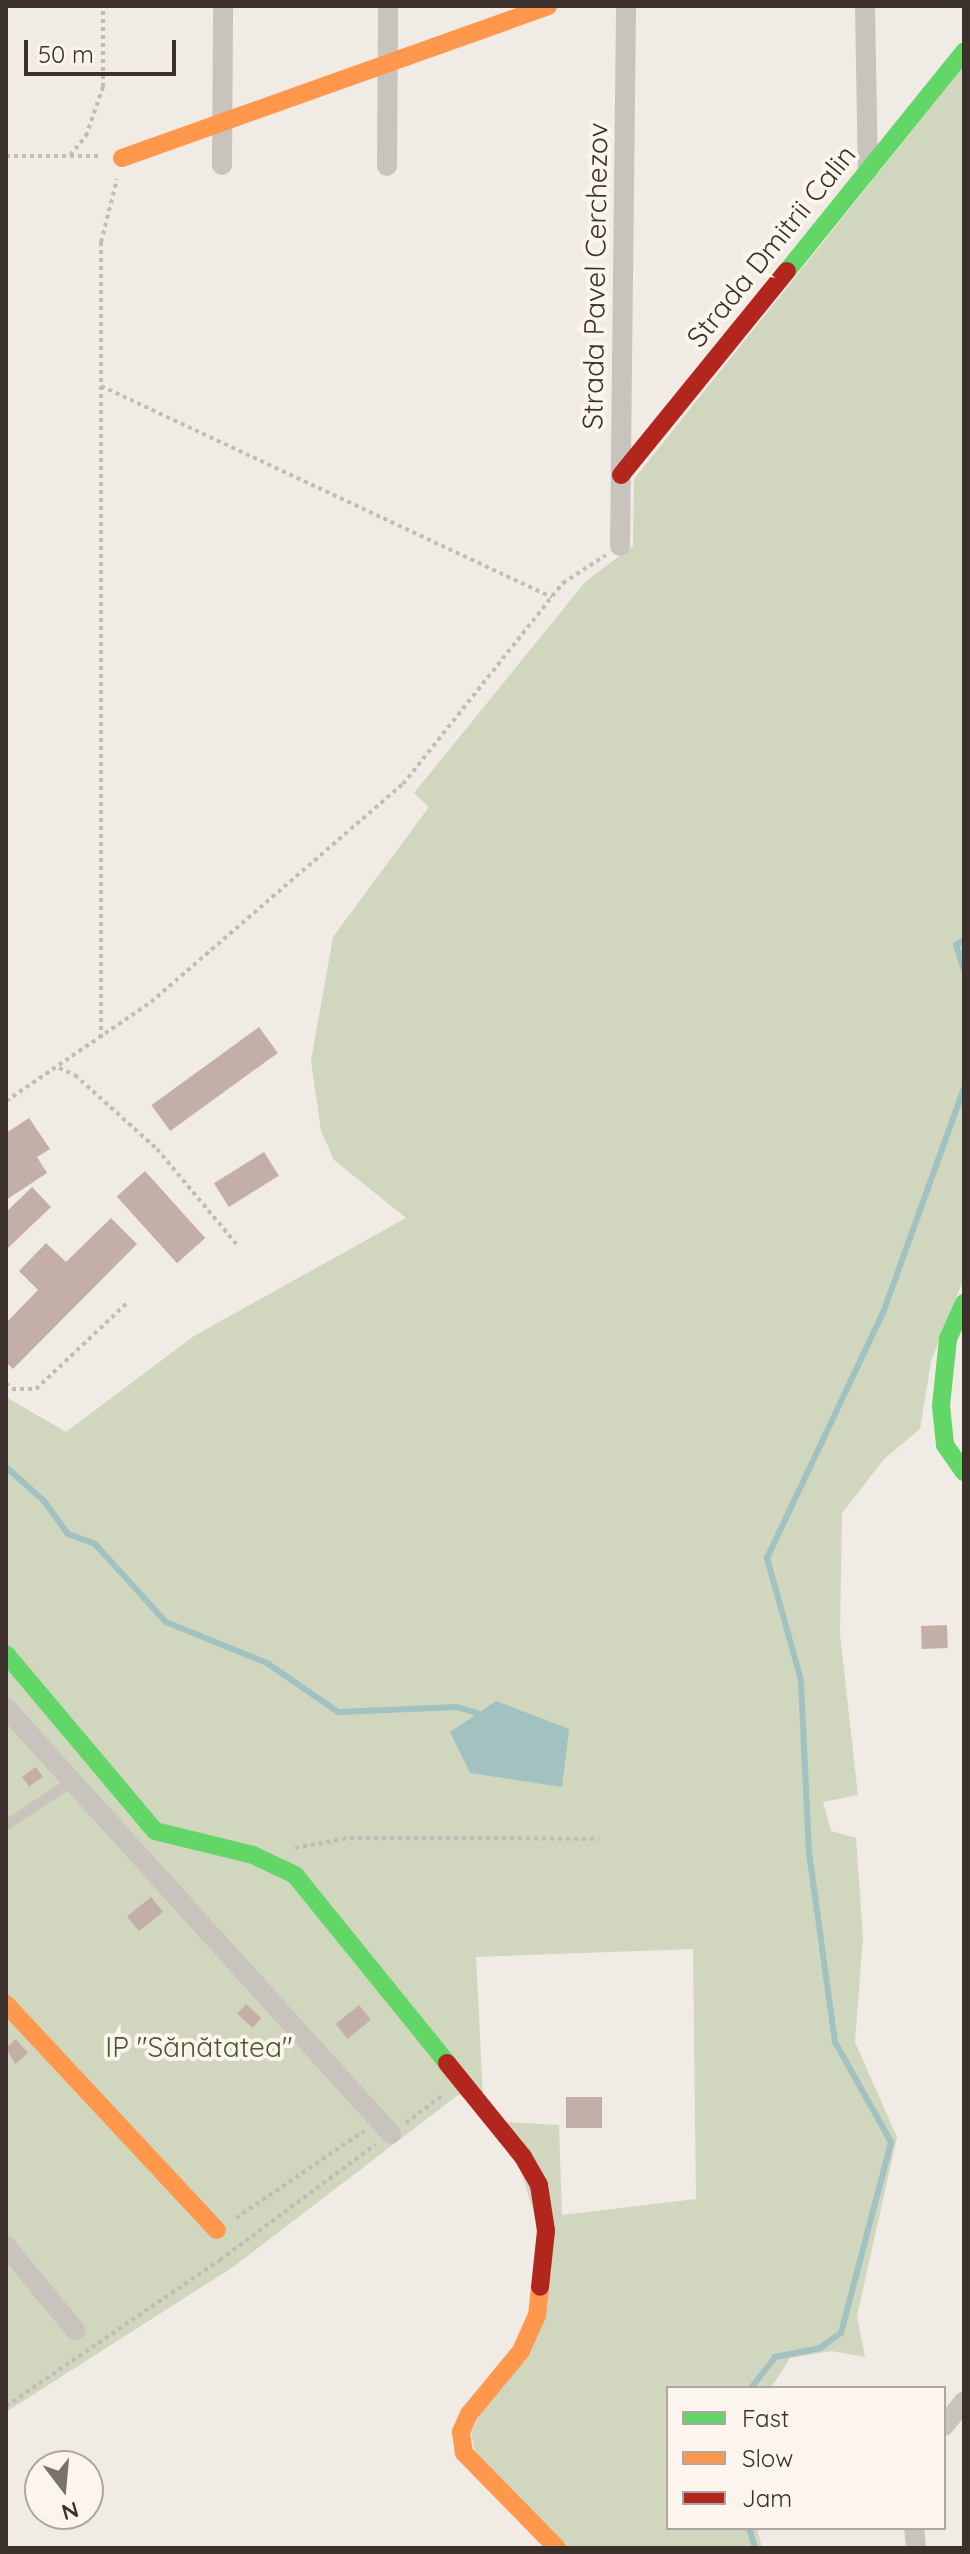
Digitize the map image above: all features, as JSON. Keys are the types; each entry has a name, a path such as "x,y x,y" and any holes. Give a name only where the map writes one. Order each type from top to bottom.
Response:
{"street":[{"path":"222,165 223,6"},
{"path":"387,166 388,6"},
{"path":"122,158 548,6"},
{"name":"Strada Pavel Cerchezov","path":"620,546 626,6"},
{"path":"865,6 868,170"},
{"name":"Strada Dmitrii Calin","path":"621,475 964,52"},
{"path":"964,1303 948,1339 941,1427 950,1455 964,1472"},
{"path":"6,1654 155,1831 253,1855 295,1875 336,1922 458,2083 523,2157 539,2185 546,2231 537,2315 521,2351 461,2432 464,2453 557,2548"},
{"path":"6,1708 70,1783 385,2127"},
{"path":"6,2004 217,2230"},
{"path":"6,2246 75,2330"},
{"path":"946,2424 964,2401"}],"lane":[{"path":"6,1825 70,1783"}],"path":[{"path":"70,155 86,136 103,87 103,6"},
{"path":"6,156 122,158 101,242 101,1038"},
{"path":"101,386 553,597"},
{"path":"6,1101 59,1068 151,1002 403,784 563,583 620,546"},
{"path":"59,1068 75,1075 157,1149 238,1246"},
{"path":"6,1383 12,1389 36,1389 127,1303"},
{"path":"253,1855 350,1838 599,1839"},
{"path":"217,2230 385,2127"}],"green space":[{"name":"IP \"Sănătatea\"","path":"964,66 964,1278 931,1361 920,1429 884,1459 842,1513 840,1634 858,1795 823,1802 831,1831 856,1838 863,1938 855,2042 897,2137 857,2316 865,2357 831,2351 790,2358 772,2386 666,2386 666,2530 758,2530 762,2548 563,2548 475,2453 471,2432 552,2272 506,2122 559,2125 562,2215 696,2199 693,1949 476,1957 483,2097 458,2095 233,2267 6,2412 6,1397 66,1432 194,1336 406,1218 334,1160 321,1131 311,1061 333,937 429,807 414,793 586,581 633,546 634,479"}],"water":[{"path":"496,1701 569,1729 562,1787 470,1773 450,1732"}],"building":[{"path":"259,1027 278,1053 170,1131 151,1105"},
{"path":"29,1118 50,1149 37,1157 47,1173 6,1200 6,1133"},
{"path":"264,1152 279,1176 229,1207 214,1183"},
{"path":"145,1171 205,1238 177,1263 117,1196"},
{"path":"32,1187 51,1207 8,1248 6,1212"},
{"path":"111,1218 137,1244 13,1369 6,1362 6,1323 38,1290 19,1271 46,1243 66,1262"},
{"path":"947,1625 948,1648 922,1649 921,1626"},
{"path":"36,1767 43,1777 29,1787 22,1777"},
{"path":"151,1897 163,1912 139,1931 127,1917"},
{"path":"246,2004 261,2018 252,2028 237,2014"},
{"path":"359,2005 371,2020 348,2039 336,2024"},
{"path":"16,2039 28,2053 15,2064 6,2048"},
{"path":"566,2097 602,2097 602,2128 566,2128"}],"waterway":[{"path":"964,940 956,945 964,969"},
{"path":"753,2386 775,2357 820,2348 841,2333 891,2142 835,2042 809,1852 801,1680 767,1558 883,1313 964,1088"},
{"path":"6,1467 44,1501 68,1534 95,1544 166,1622 267,1663 338,1712 457,1707 477,1713"},
{"path":"750,2530 755,2548"}],"traffic: fast":[{"path":"787,271 964,52"},
{"path":"964,1303 948,1339 941,1406 945,1445 964,1472"},
{"path":"6,1654 155,1831 253,1855 295,1875 447,2063"}],"traffic: slow":[{"path":"122,158 548,6"},
{"path":"6,2004 217,2230"},
{"path":"540,2287 537,2315 521,2351 469,2414 461,2432 464,2453 557,2548"}],"traffic: jam":[{"path":"621,475 787,271"},
{"path":"447,2063 523,2157 539,2185 546,2231 540,2287"}]}
